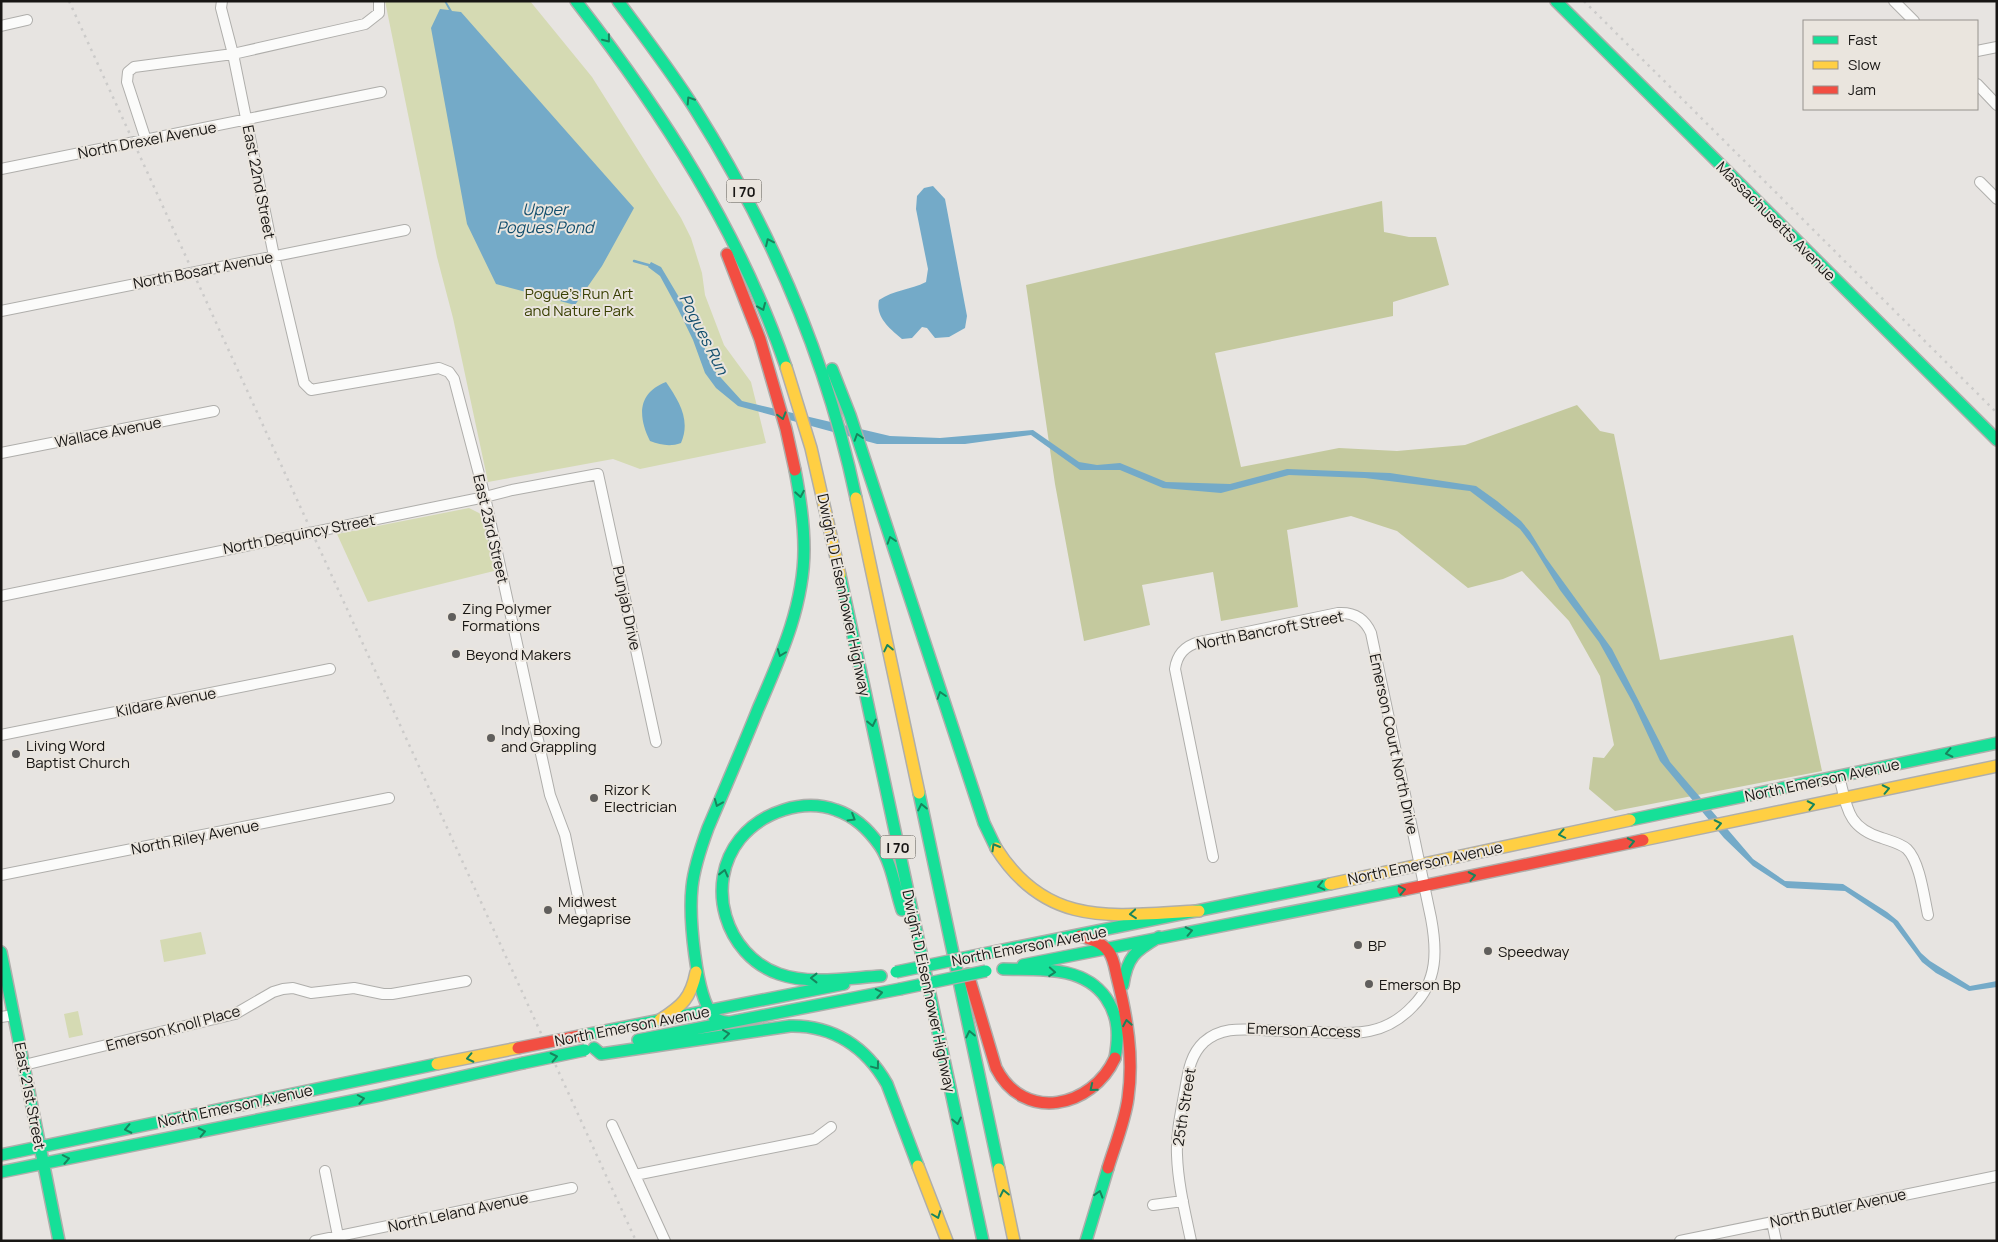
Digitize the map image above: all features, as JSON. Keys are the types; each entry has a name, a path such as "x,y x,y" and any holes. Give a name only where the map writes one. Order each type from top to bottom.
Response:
{"main road":[{"name":"Dwight D Eisenhower Highway","path":"576,1 631,72 676,139 705,188 738,250 773,333 794,391 813,453 983,1241"},
{"name":"Dwight D Eisenhower Highway","path":"618,1 662,58 716,140 757,216 810,340 832,401 849,463 1014,1241"},
{"name":"Massachusetts Avenue","path":"1556,1 1997,440"},
{"path":"676,139 718,232 748,307 774,386 790,446 801,500 804,531 804,557 792,624 715,810 700,851 692,888 693,941 705,1001 717,1019 728,1022"},
{"path":"780,267 832,367 847,405 984,823 1002,858 1014,873 1033,889 1056,903 1081,912 1110,915 1199,911"},
{"name":"North Emerson Avenue","path":"1,1155 193,1116 323,1087 710,1011 983,954 1421,869 1679,810 1997,743"},
{"name":"North Emerson Avenue","path":"1,1172 381,1095 589,1049 1424,886 1997,766"},
{"path":"881,976 811,978 788,976 762,966 739,945 725,918 722,904 722,882 727,862 736,845 758,822 784,808 815,805 828,807 846,814 866,828 880,846 886,860 936,1022"},
{"path":"929,841 992,1058 1001,1076 1021,1094 1041,1102 1066,1102 1080,1097 1091,1090 1102,1081 1110,1069 1118,1046 1116,1022 1104,996 1091,982 1072,974 1003,969"},
{"path":"1080,936 1098,941 1106,948 1114,961 1131,1050 1129,1093 1086,1241"},
{"path":"1122,996 1125,968 1128,960 1138,949 1159,937"},
{"name":"East 21st Street","path":"1,952 59,1241"},
{"path":"660,1020 679,1008 690,996 694,986 697,966"},
{"path":"589,1049 601,1054 701,1037 796,1025 821,1029 841,1037 867,1055 887,1084 947,1241"}],"street":[{"name":"East 22nd Street","path":"222,1 221,8 233,54 274,256 304,382 311,390 439,368 449,372"},
{"path":"146,140 127,82 128,72 134,67 233,54 365,24 379,13 379,1"},
{"path":"1894,1 1913,20"},
{"path":"1,26 27,20"},
{"path":"1978,51 1997,47"},
{"path":"1978,85 1997,105"},
{"name":"North Drexel Avenue","path":"1,169 381,92"},
{"path":"1980,182 1997,199"},
{"name":"North Bosart Avenue","path":"1,311 405,230"},
{"name":"East 23rd Street","path":"449,372 454,379 458,392 484,497 550,795 565,835 583,921"},
{"name":"Wallace Avenue","path":"1,454 214,411"},
{"name":"North Dequincy Street","path":"1,596 512,490 598,474"},
{"name":"Punjab Drive","path":"598,474 656,742"},
{"name":"North Bancroft Street","path":"1213,858 1175,669 1176,661 1182,652 1199,642 1338,612 1360,617"},
{"name":"Emerson Court North Drive","path":"1360,617 1371,632 1421,869"},
{"name":"Kildare Avenue","path":"1,735 330,669"},
{"path":"1839,776 1849,815 1857,827 1870,835 1899,844 1911,855 1916,865 1928,915"},
{"name":"North Riley Avenue","path":"1,876 389,798"},
{"name":"Emerson Access","path":"1201,1046 1212,1036 1234,1029 1356,1034 1385,1027 1403,1016 1415,1005 1425,991 1434,966 1434,934 1421,869"},
{"name":"Emerson Knoll Place","path":"24,1065 235,1014 273,992 283,989 293,988 312,992 354,988 392,994 466,980"},
{"path":"1,1017 14,1015"},
{"name":"25th Street","path":"1191,1241 1177,1155 1178,1126 1190,1064 1201,1046"},
{"path":"612,1125 665,1241"},
{"path":"635,1175 815,1139 831,1127"},
{"path":"325,1171 338,1238"},
{"name":"North Butler Avenue","path":"1680,1241 1997,1176"},
{"name":"North Leland Avenue","path":"315,1241 338,1238 572,1188"},
{"path":"1153,1205 1183,1201"},
{"path":"1772,1222 1776,1241"}],"green space":[{"name":"Pogue's Run Art and Nature Park","path":"385,1 530,1 592,77 681,218 691,238 702,273 705,295 724,345 751,382 766,443 640,469 613,459 488,482 453,318 437,257"},
{"path":"1382,201 1384,232 1409,237 1436,237 1449,285 1393,302 1393,316 1215,353 1241,467 1339,448 1397,451 1465,445 1577,405 1600,431 1614,434 1660,660 1793,635 1822,771 1615,811 1589,789 1593,757 1604,758 1614,745 1600,676 1569,621 1522,571 1503,579 1468,588 1397,531 1351,516 1287,530 1298,607 1221,621 1213,572 1142,585 1150,625 1084,641 1055,484 1026,285"},
{"path":"469,508 485,516 494,571 368,602 337,534"},
{"path":"201,932 206,954 164,962 160,940"},
{"path":"78,1011 83,1035 69,1038 64,1014"}],"water":[{"name":"Upper Pogues Pond","path":"444,1 446,1 452,11 461,12 634,208 602,266 575,305 496,284 467,224 431,28 440,9 449,10"},
{"path":"933,186 945,199 967,316 965,328 949,337 935,338 927,328 922,327 912,338 902,339 888,327 881,317 878,306 879,300 890,294 926,282 928,269 916,209 917,196 924,188"},
{"path":"651,262 661,267 683,304 702,340 712,368 742,401 890,436 940,438 1033,430 1079,462 1097,465 1120,463 1166,482 1230,484 1287,469 1390,473 1476,486 1521,521 1530,532 1546,558 1612,649 1670,762 1753,859 1785,881 1843,884 1898,921 1921,953 1930,961 1970,986 1997,981 1997,987 1969,991 1936,973 1922,962 1893,923 1845,891 1787,888 1753,866 1724,838 1660,761 1633,703 1599,642 1560,590 1533,546 1520,529 1470,491 1365,478 1289,475 1221,493 1163,488 1120,470 1080,470 1031,435 965,444 877,444 738,406 716,388 705,373 693,340 678,309 660,276 648,267"},
{"path":"666,382 679,404 685,426 681,443 673,445 650,441 642,415 645,399 650,392"}],"waterway":[{"name":"Pogues Run","path":"634,261 652,266"}],"railway":[{"path":"69,1 636,1241"},
{"path":"1584,1 1997,413"}],"traffic: fast":[{"path":"576,1 639,86 696,175 746,268 786,367"},
{"path":"618,1 667,67 695,109 748,201 771,248 793,296 812,346 844,447 856,498"},
{"path":"1556,1 1997,440"},
{"path":"832,369 850,415 984,823 996,848"},
{"path":"728,1022 714,1017 707,1007 702,992 693,935 692,887 700,850 708,828 782,651 800,591 804,549 801,509 795,470"},
{"path":"840,575 983,1241"},
{"path":"1630,820 1997,743"},
{"path":"919,793 999,1169"},
{"path":"881,976 829,980 803,979 779,974 760,965 745,951 733,935 726,916 722,896 723,876 729,857 740,839 760,821 771,815 797,807 810,806 836,810 861,824 880,846 890,869 902,910"},
{"path":"983,954 1330,884"},
{"path":"1023,965 1403,890"},
{"path":"1123,985 1130,961 1144,946 1159,937"},
{"path":"1,952 59,1241"},
{"path":"896,972 983,954"},
{"path":"1003,969 1059,971 1085,980 1096,987 1106,998 1116,1020 1117,1042 1115,1058"},
{"path":"900,989 986,971"},
{"path":"579,1036 844,984"},
{"path":"638,1040 900,989"},
{"path":"594,1048 601,1054 790,1026 820,1029 834,1034 858,1049 879,1071 887,1084 918,1166"},
{"path":"523,1063 585,1050"},
{"path":"1,1172 381,1095 523,1063"},
{"path":"1,1155 437,1064"},
{"path":"1086,1241 1108,1168"}],"traffic: slow":[{"path":"786,367 811,448 840,575"},
{"path":"856,498 919,793"},
{"path":"1643,840 1997,766"},
{"path":"1330,884 1630,820"},
{"path":"996,848 1016,874 1038,893 1061,905 1086,912 1112,914 1199,911"},
{"path":"660,1020 680,1006 688,995 696,972"},
{"path":"437,1064 518,1048"},
{"path":"918,1166 947,1241"},
{"path":"999,1169 1014,1241"}],"traffic: jam":[{"path":"727,254 760,339 786,429 795,470"},
{"path":"1403,890 1643,840"},
{"path":"1080,936 1100,943 1111,955 1121,992 1130,1052 1130,1083 1127,1107 1108,1168"},
{"path":"968,974 996,1068 1008,1085 1023,1097 1040,1102 1057,1102 1075,1098 1091,1088 1104,1075 1115,1058"},
{"path":"518,1048 579,1036"}],"place":[{"name":"Zing Polymer Formations","path":"452,617"},
{"name":"Beyond Makers","path":"456,654"},
{"name":"Indy Boxing and Grappling","path":"491,738"},
{"name":"Living Word Baptist Church","path":"16,754"},
{"name":"Rizor K Electrician","path":"594,798"},
{"name":"Midwest Megaprise","path":"548,910"},
{"name":"BP","path":"1358,945"},
{"name":"Speedway","path":"1488,951"},
{"name":"Emerson Bp","path":"1369,984"}]}
